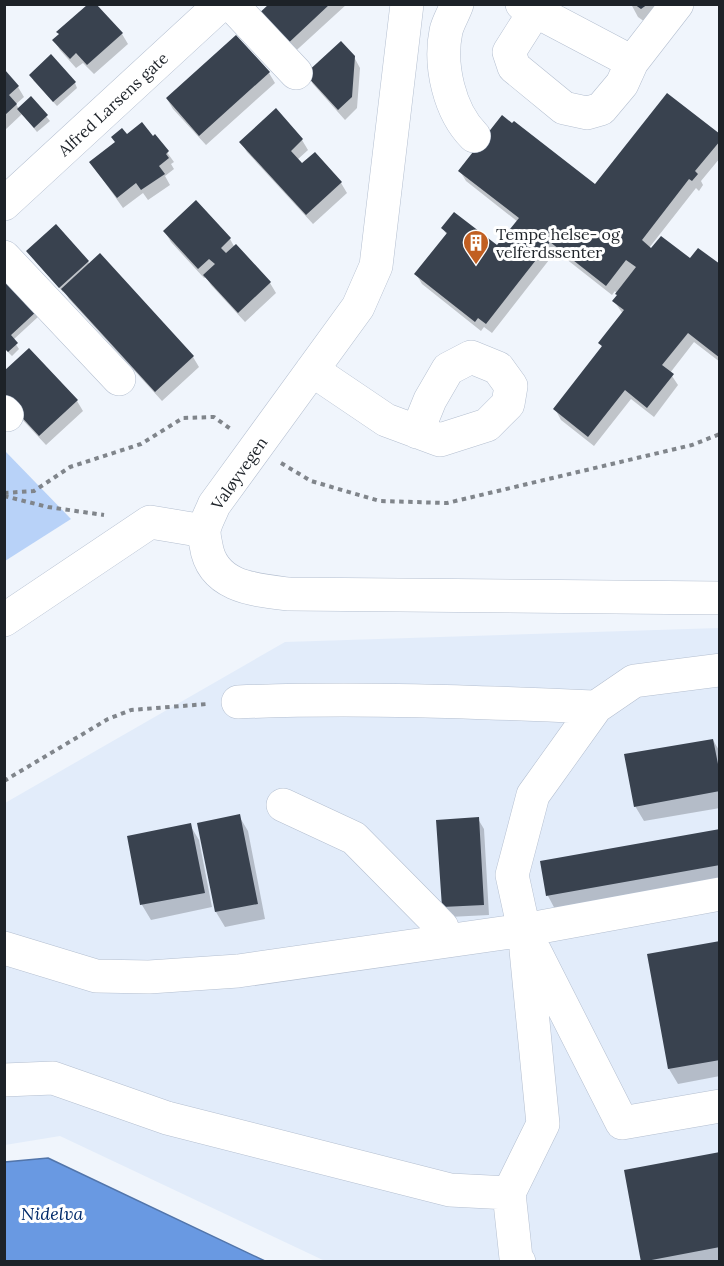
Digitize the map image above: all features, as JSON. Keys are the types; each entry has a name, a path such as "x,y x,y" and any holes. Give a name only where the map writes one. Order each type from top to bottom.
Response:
{"street":[{"name":"Alfred Larsens gate","path":"4,204 220,4"},
{"path":"231,4 296,74"},
{"name":"Valøyvegen","path":"204,531 214,505 358,307 375,266 407,4"},
{"path":"458,4 446,30 445,65 452,99 465,128 474,136"},
{"path":"632,62 528,8 509,52 514,68 564,108 587,113 601,109 622,84 632,62 677,4"},
{"path":"4,257 119,379"},
{"path":"312,370 386,420 417,432"},
{"path":"4,620 150,522 204,531 208,557 216,572 229,581 260,591 289,594 720,598"},
{"path":"519,1262 516,1258 509,1193 543,1124 524,930 512,876 533,795 596,707 634,681 720,670"},
{"path":"238,702 418,699 596,707"},
{"path":"283,805 354,838 442,927 446,941"},
{"path":"4,948 96,976 149,977 238,971 524,930 720,894"},
{"path":"524,930 622,1124 720,1106"},
{"path":"4,1080 52,1078 167,1118 450,1190 509,1193"}],"path":[{"path":"4,495 34,491 70,466 141,444 183,418 214,417 256,448 311,481 380,501 447,503 692,445 720,434"},
{"path":"4,495 48,507 150,522"},
{"path":"4,782 108,719 131,710 238,702"}],"shaded area":[{"path":"5,451 71,519 4,561"},
{"path":"719,628 719,1261 325,1261 60,1136 5,1145 5,803 285,642"}],"water":[{"name":"Nidelva","path":"48,1158 265,1261 5,1261 5,1162"}],"building":[{"path":"269,4 330,4 282,49 254,18"},
{"path":"634,4 648,4 641,9"},
{"path":"87,5 97,5 123,33 87,65 76,53 70,59 52,40 59,34 56,32"},
{"path":"236,35 270,72 199,136 166,98"},
{"path":"341,41 355,56 352,97 338,110 305,74"},
{"path":"51,54 76,82 53,102 29,75"},
{"path":"5,70 19,86 9,95 17,104 5,115"},
{"name":"Tempe helse- og velferdssenter","path":"667,93 720,134 720,141 695,171 698,174 692,181 689,179 642,240 651,248 661,236 690,258 698,248 720,264 720,358 688,333 662,365 674,374 647,408 625,390 588,437 553,409 602,346 598,343 624,310 612,301 636,267 626,260 606,286 550,242 486,324 478,318 475,322 414,274 447,233 441,228 454,212 497,245 519,218 458,171 502,115 512,123 514,121 595,184"},
{"path":"31,96 48,115 34,128 17,109"},
{"path":"276,108 303,139 291,151 302,163 315,152 342,182 306,215 239,142"},
{"path":"142,122 169,151 166,154 169,158 159,166 165,174 141,190 136,183 117,198 89,162 115,142 111,137 122,128 127,134"},
{"path":"196,200 231,238 221,248 226,253 236,244 271,282 238,313 203,275 215,264 209,259 198,269 163,231"},
{"path":"56,224 89,261 59,288 26,251"},
{"path":"100,253 194,356 155,392 61,289"},
{"path":"4,274 38,310 11,335 18,343 8,352 4,348"},
{"path":"29,348 78,400 39,436 4,398 4,371"},
{"path":"713,739 720,774 720,791 634,807 624,754"},
{"path":"240,814 258,904 215,912 197,823"},
{"path":"479,817 484,905 442,907 436,820"},
{"path":"191,823 205,893 140,905 127,836"},
{"path":"720,829 720,865 546,896 540,861"},
{"path":"720,941 720,1060 668,1069 647,954"},
{"path":"720,1152 720,1247 641,1262 624,1170"}],"place":[{"name":"Tempe helse- og velferdssenter","path":"476,266"}]}
